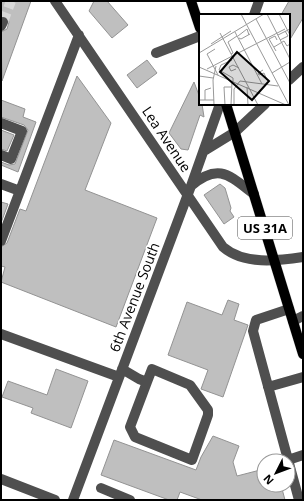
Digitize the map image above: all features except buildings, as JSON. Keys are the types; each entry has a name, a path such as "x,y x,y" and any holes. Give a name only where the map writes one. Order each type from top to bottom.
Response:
{"main road":[{"path":"191,1 199,25"},
{"name":"US 31A","path":"226,105 276,262 303,354"}],"street":[{"name":"Lea Avenue","path":"55,1 190,190 223,247 231,254 276,262"},
{"path":"254,14 259,1"},
{"path":"1,241 79,35"},
{"path":"156,53 199,36"},
{"path":"290,79 302,68"},
{"name":"6th Avenue South","path":"73,500 190,190 220,105"},
{"path":"204,151 235,132 264,105"},
{"path":"1,123 22,131 11,159 1,155"},
{"path":"190,190 209,173 222,172 230,176 254,194"},
{"path":"1,184 20,191"},
{"path":"276,262 303,257"},
{"path":"286,453 252,331 254,323 259,318 289,308"},
{"path":"293,321 303,316"},
{"path":"1,334 147,382"},
{"path":"152,369 190,385 205,405 208,415 192,460 134,437 130,430 147,382 152,369"},
{"path":"268,388 303,377"},
{"path":"1,479 55,500"},
{"path":"101,488 130,500"},
{"path":"296,489 299,500"}],"tunnel":[{"path":"3,22 11,1"}]}
